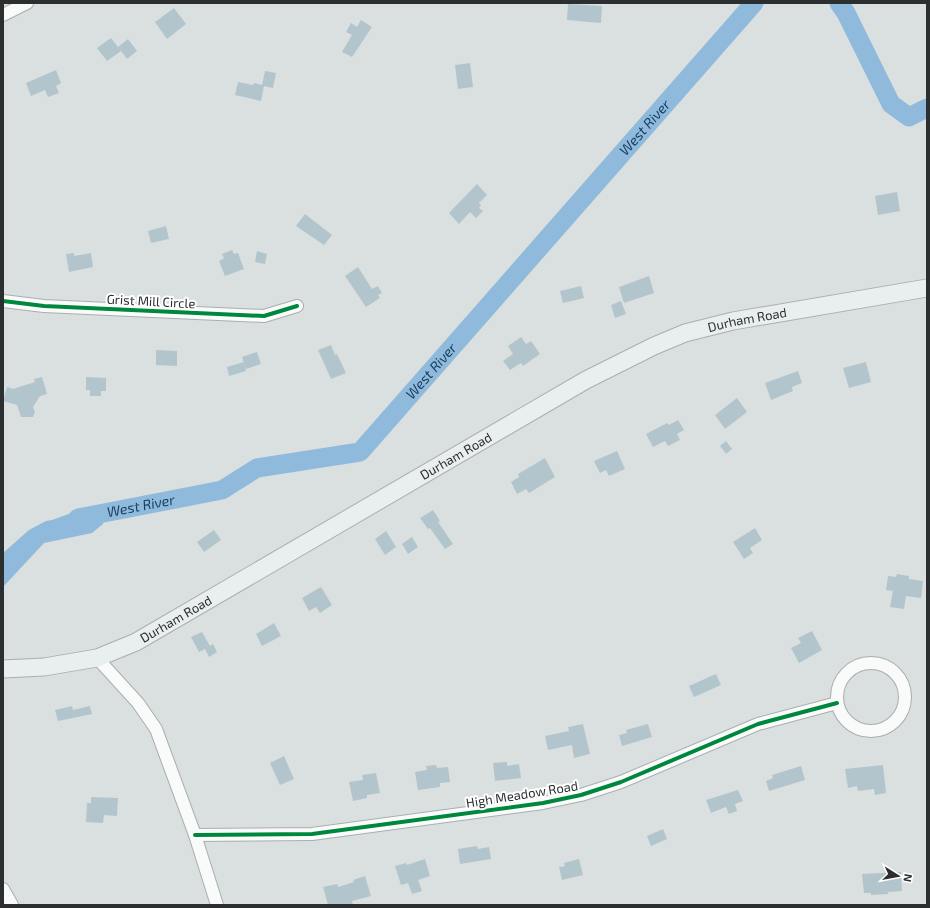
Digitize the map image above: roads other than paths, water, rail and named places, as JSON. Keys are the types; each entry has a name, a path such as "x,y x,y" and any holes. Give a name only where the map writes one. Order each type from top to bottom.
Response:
{"main road":[{"name":"Durham Road","path":"3,669 44,666 97,658 136,642 586,380 654,346 685,333 732,321 927,288"}],"street":[{"path":"3,15 27,3"},
{"name":"Grist Mill Circle","path":"3,301 44,306 264,316 297,306"},
{"path":"97,658 138,703 156,729 195,835 217,905"},
{"path":"867,663 880,664 892,670 901,681 905,694 903,708 896,720 884,729 876,731 861,730 848,723 839,711 837,703 838,690 843,677 854,668 867,663"},
{"name":"High Meadow Road","path":"195,835 312,834 542,803 581,796 621,782 758,724 837,703"},
{"path":"3,889 12,905"}],"water":[{"path":"88,508 102,511 105,517 103,524 92,533 44,543 3,587 3,553 29,530 46,521"}],"waterway":[{"name":"West River","path":"78,518 222,490 257,468 360,452 754,3"},
{"name":"West River","path":"839,3 846,13 891,104 909,117 927,108"}]}
